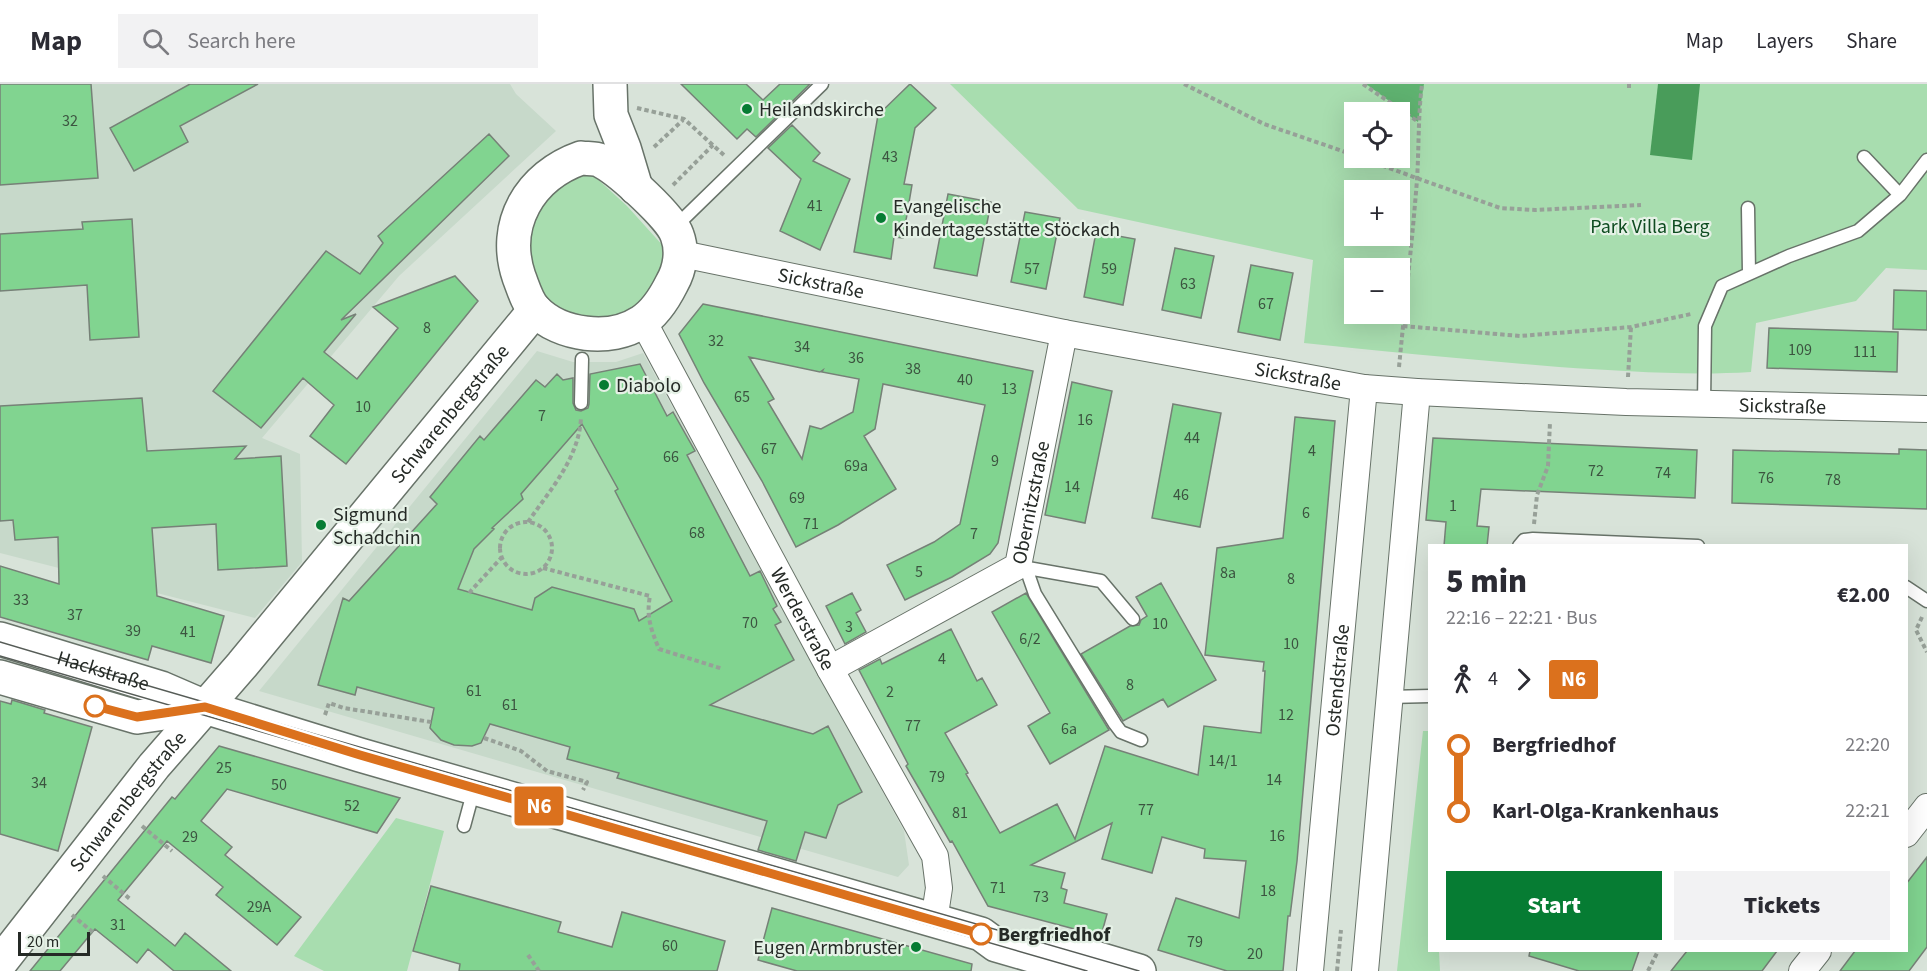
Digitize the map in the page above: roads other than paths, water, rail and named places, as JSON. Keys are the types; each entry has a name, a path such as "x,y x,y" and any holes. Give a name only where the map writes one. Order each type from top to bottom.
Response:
{"main road":[{"path":"581,158 619,102"},
{"path":"619,102 624,148 636,188"},
{"path":"581,158 602,160 636,188 668,220 678,241 673,282 643,321 627,330 606,334 586,333 560,327 535,310 517,269 513,249 516,226 523,204 551,173 568,162 581,158"},
{"name":"Schwarenbergstraße","path":"0,963 154,766 242,665 535,310"},
{"name":"Hackstraße","path":"0,639 161,688 205,707 360,755 981,934 996,945 1087,971"},
{"name":"Hackstraße","path":"0,677 137,717 205,707"},
{"name":"Hackstraße","path":"981,934 1001,931 1138,971"}],"street":[{"name":"Sickstraße","path":"678,241 1064,333 1364,388 1550,399 1927,409"},
{"name":"Werderstraße","path":"643,321 830,669 935,856 939,888 934,921"},
{"name":"Obernitzstraße","path":"830,669 1022,567 1064,333"},
{"name":"Ostendstraße","path":"1310,971 1364,388"},
{"path":"1365,971 1417,392"},
{"path":"1908,831 1927,807"},
{"path":"1802,971 1817,952"}],"lane":[{"path":"678,241 737,166 822,84"},
{"path":"1864,157 1900,195"},
{"path":"1704,404 1705,326 1722,286 1789,256 1858,231 1900,195 1927,160"},
{"path":"1748,208 1749,273"},
{"path":"581,403 582,359"},
{"path":"1521,544 1524,540 1533,539 1651,544"},
{"path":"1022,567 1101,581 1133,619"},
{"path":"1022,567 1035,594 1114,724 1121,732 1141,740"},
{"path":"1908,588 1927,601"},
{"path":"1388,697 1428,696"},
{"path":"464,826 475,787"}],"tram line":[{"path":"0,642 1139,971"},
{"path":"0,656 1087,971"}],"place":[{"name":"Heilandskirche","path":"747,109"},
{"name":"Evangelische Kindertagesstätte Stöckach","path":"881,218"},
{"name":"Diabolo","path":"604,385"},
{"name":"Sigmund Schadchin","path":"321,525"},
{"name":"Bergfriedhof","path":"981,934"},
{"name":"Eugen Armbruster","path":"916,947"}],"park label":[{"name":"Park Villa Berg","path":"1650,226"}]}
